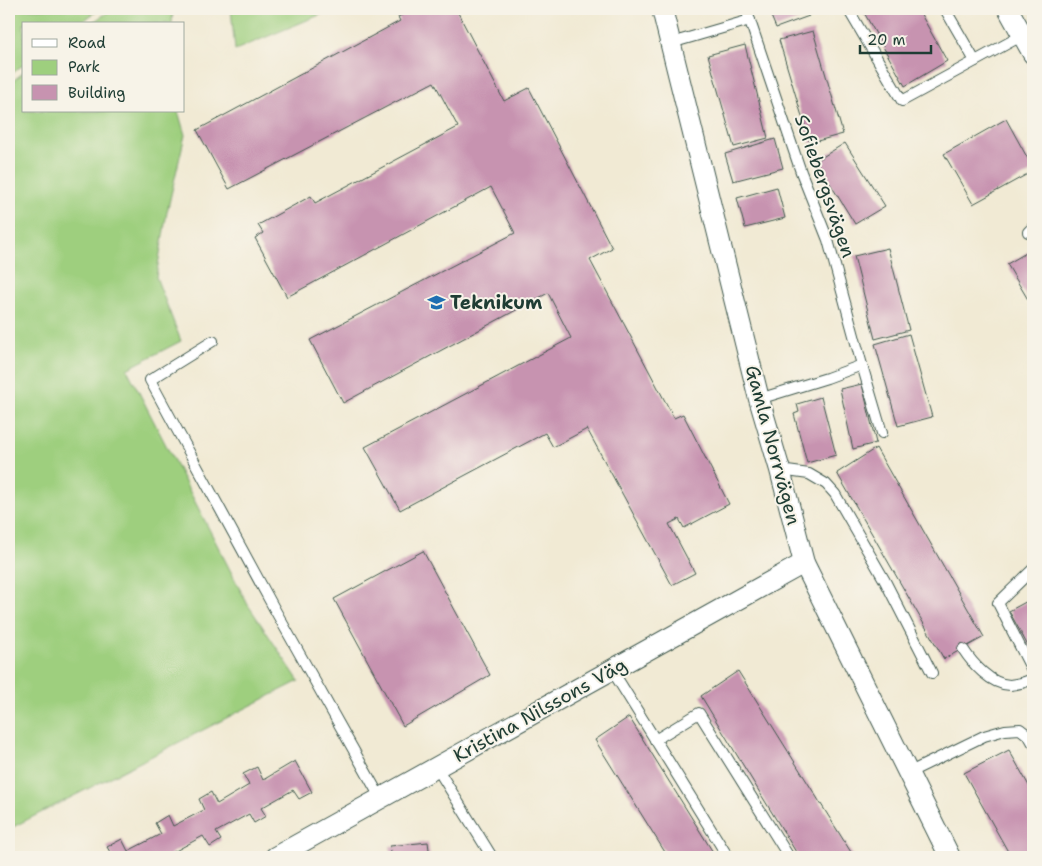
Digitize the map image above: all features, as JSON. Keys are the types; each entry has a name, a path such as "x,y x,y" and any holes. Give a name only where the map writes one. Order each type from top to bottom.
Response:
{"street":[{"name":"Gamla Norrvägen","path":"662,9 760,400 804,563 950,857"},
{"path":"1008,9 1033,54"},
{"name":"Kristina Nilssons Väg","path":"275,857 301,851 381,799 804,563"}],"lane":[{"name":"Sofiebergsvägen","path":"746,9 801,172 828,240 882,433"},
{"path":"848,9 902,101 1023,36"},
{"path":"945,9 976,61"},
{"path":"670,42 750,20"},
{"path":"213,340 150,380 275,610 381,799"},
{"path":"760,400 862,365"},
{"path":"780,470 809,474 826,484 835,494 885,581 932,673"},
{"path":"1033,570 998,603 1033,672"},
{"path":"963,649 970,660 982,672 995,681 1008,685 1033,679"},
{"path":"612,670 728,857"},
{"path":"655,740 699,713 789,857"},
{"path":"908,773 984,736 1005,730 1020,729 1029,736 1033,743"},
{"path":"436,768 492,857"}],"green space":[{"path":"9,9 100,9 82,22 22,22 22,66 9,76"},
{"path":"113,9 173,9 172,22 93,22"},
{"path":"231,9 334,9 235,50"},
{"path":"22,74 22,112 178,112 185,135 167,212 156,277 181,341 127,369 248,605 299,681 9,829 9,84"}],"building":[{"path":"413,9 456,9 504,101 529,88 612,248 590,260 674,418 683,414 729,504 684,528 679,519 669,524 695,573 672,585 587,429 553,447 545,433 400,510 365,447 571,338 548,293 343,403 310,340 515,233 491,187 287,297 255,238 263,233 258,225 311,196 315,203 458,127 434,82 229,189 197,130 400,21 398,17"},
{"path":"768,9 806,9 809,16 776,28"},
{"path":"862,9 918,9 947,61 905,86"},
{"path":"813,31 843,134 810,143 779,40"},
{"path":"745,45 768,138 734,147 708,55"},
{"path":"1006,119 1033,171 973,204 944,154"},
{"path":"775,139 783,168 733,181 725,154"},
{"path":"845,143 885,206 855,224 816,161"},
{"path":"777,187 785,218 745,228 737,198"},
{"path":"888,248 909,330 875,339 854,256"},
{"path":"1033,249 1033,308 1007,264"},
{"path":"909,334 932,417 898,426 875,344"},
{"path":"862,384 876,443 853,449 840,389"},
{"path":"821,397 836,455 807,463 794,414 799,412 797,404"},
{"path":"876,448 984,637 944,659 837,473"},
{"path":"423,551 490,675 403,726 334,599"},
{"path":"1033,598 1033,655 1009,611"},
{"path":"738,671 854,857 799,857 701,696"},
{"path":"629,717 716,857 668,857 595,740"},
{"path":"1009,750 1033,793 1033,857 1011,857 964,773"},
{"path":"295,761 312,792 299,799 293,790 261,808 266,816 254,823 249,814 216,832 221,840 210,847 203,836 170,854 172,857 113,857 107,847 122,839 128,851 161,834 155,823 168,815 173,826 204,810 199,799 211,792 217,804 249,785 243,774 257,767 263,780"},
{"path":"428,842 430,857 392,857 390,846"}],"place":[{"name":"Teknikum","path":"436,302"}]}
